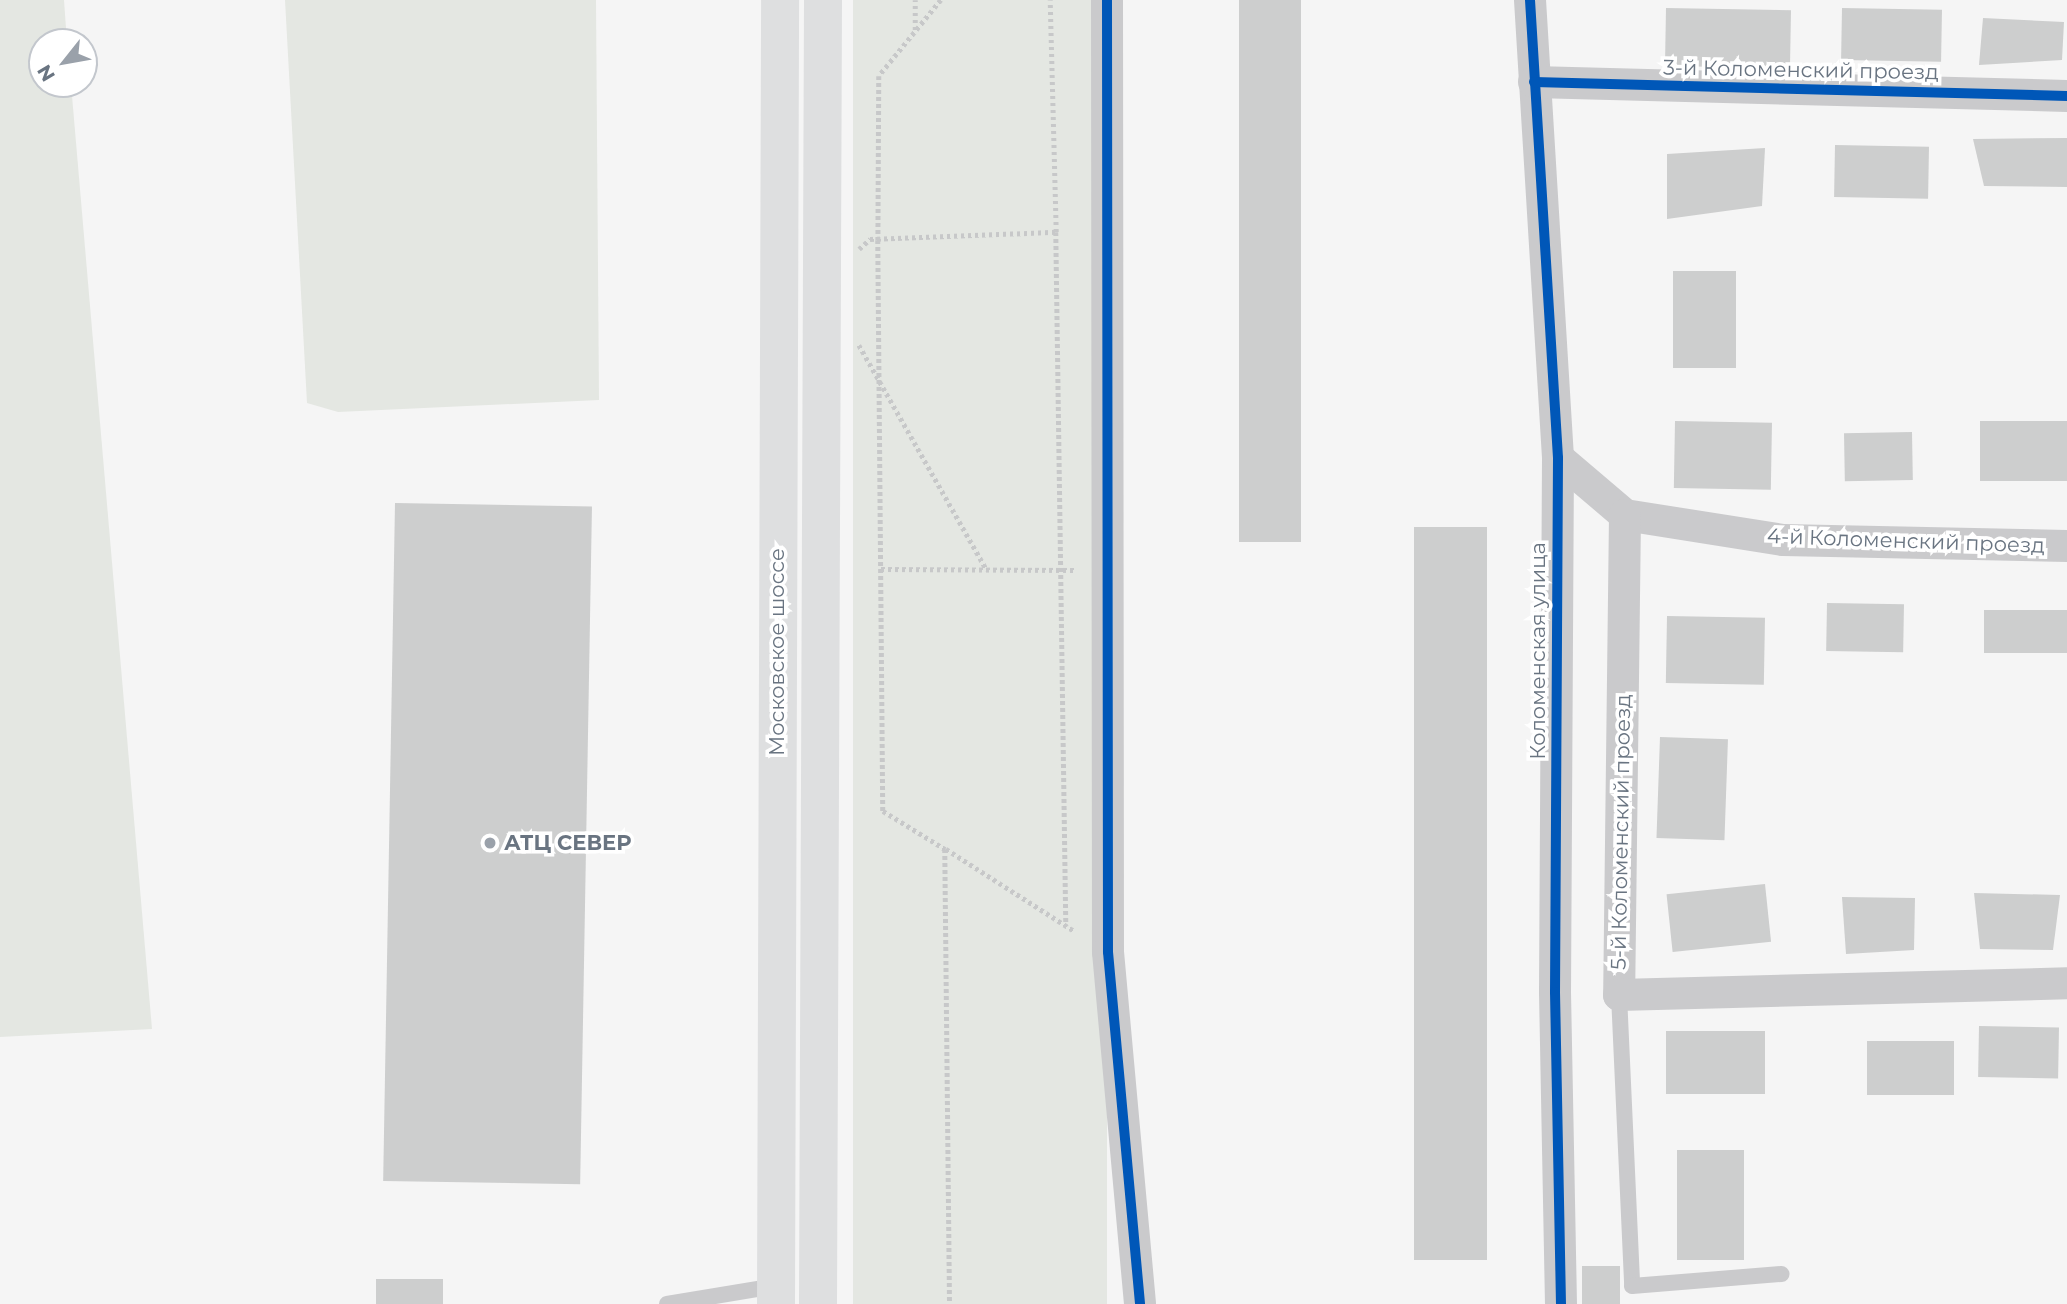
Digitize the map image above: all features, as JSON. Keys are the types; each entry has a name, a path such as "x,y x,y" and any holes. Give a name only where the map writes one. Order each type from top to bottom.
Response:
{"main road":[{"name":"Московское шоссе","path":"776,1295 780,0"},
{"name":"Московское шоссе","path":"818,1304 823,0"}],"street":[{"path":"1107,0 1108,952 1140,1304"},
{"name":"Коломенская улица","path":"1530,0 1559,458 1555,992 1561,1304"},
{"name":"3-й Коломенский проезд","path":"1534,82 2067,96"},
{"path":"1559,458 1625,515"},
{"name":"4-й Коломенский проезд","path":"1625,515 1783,540 2067,546"},
{"name":"5-й Коломенский проезд","path":"1625,515 1619,995 2067,983"}],"lane":[{"path":"1619,995 1632,1286 1782,1274"},
{"path":"667,1304 776,1295"}],"path":[{"path":"915,0 915,31"},
{"path":"941,0 879,76 883,811 1108,952"},
{"path":"1050,0 1062,570 1066,926"},
{"path":"853,254 870,239 1056,232"},
{"path":"852,333 987,570"},
{"path":"881,569 1107,571"},
{"path":"945,849 950,1304"}],"shaded area":[{"path":"0,0 64,0 66,28 28,28 28,98 72,98 152,1029 0,1037"},
{"path":"285,0 596,0 599,400 338,412 307,403"},
{"path":"853,0 1107,0 1107,1304 853,1304"}],"building":[{"path":"1239,0 1301,0 1301,542 1239,542"},
{"path":"1666,8 1791,10 1790,68 1665,66"},
{"path":"1842,8 1942,10 1941,62 1841,60"},
{"path":"1983,18 2064,22 2062,60 1979,65"},
{"path":"2067,138 2067,187 1984,186 1973,139"},
{"path":"1835,145 1929,147 1928,199 1834,197"},
{"path":"1765,148 1762,206 1667,219 1667,154"},
{"path":"1673,271 1736,271 1736,368 1673,368"},
{"path":"1675,421 1772,423 1771,490 1674,488"},
{"path":"1980,421 2067,421 2067,481 1980,481"},
{"path":"1912,432 1913,480 1845,481 1844,433"},
{"name":"АТЦ СЕВЕР","path":"395,503 592,506 580,1184 383,1181"},
{"path":"1414,527 1487,527 1487,1260 1414,1260"},
{"path":"1827,603 1904,604 1903,652 1826,651"},
{"path":"1984,610 2067,610 2067,653 1984,653"},
{"path":"1667,616 1765,618 1764,685 1666,683"},
{"path":"1660,737 1728,739 1724,840 1656,838"},
{"path":"1765,884 1771,942 1673,952 1667,894"},
{"path":"1974,893 2060,895 2053,950 1980,949"},
{"path":"1842,897 1915,898 1914,950 1846,954"},
{"path":"1979,1026 2059,1027 2058,1078 1978,1077"},
{"path":"1666,1031 1765,1031 1765,1094 1666,1094"},
{"path":"1867,1041 1954,1041 1954,1095 1867,1095"},
{"path":"1677,1150 1744,1150 1744,1260 1677,1260"},
{"path":"1582,1266 1620,1266 1620,1304 1582,1304"},
{"path":"376,1279 443,1279 443,1304 376,1304"}],"cycle path":[{"path":"1107,0 1108,952 1140,1304"},
{"path":"1530,0 1558,458 1555,992 1561,1304"},
{"path":"1534,82 2067,96"}],"place":[{"name":"АТЦ СЕВЕР","path":"490,843"}]}
